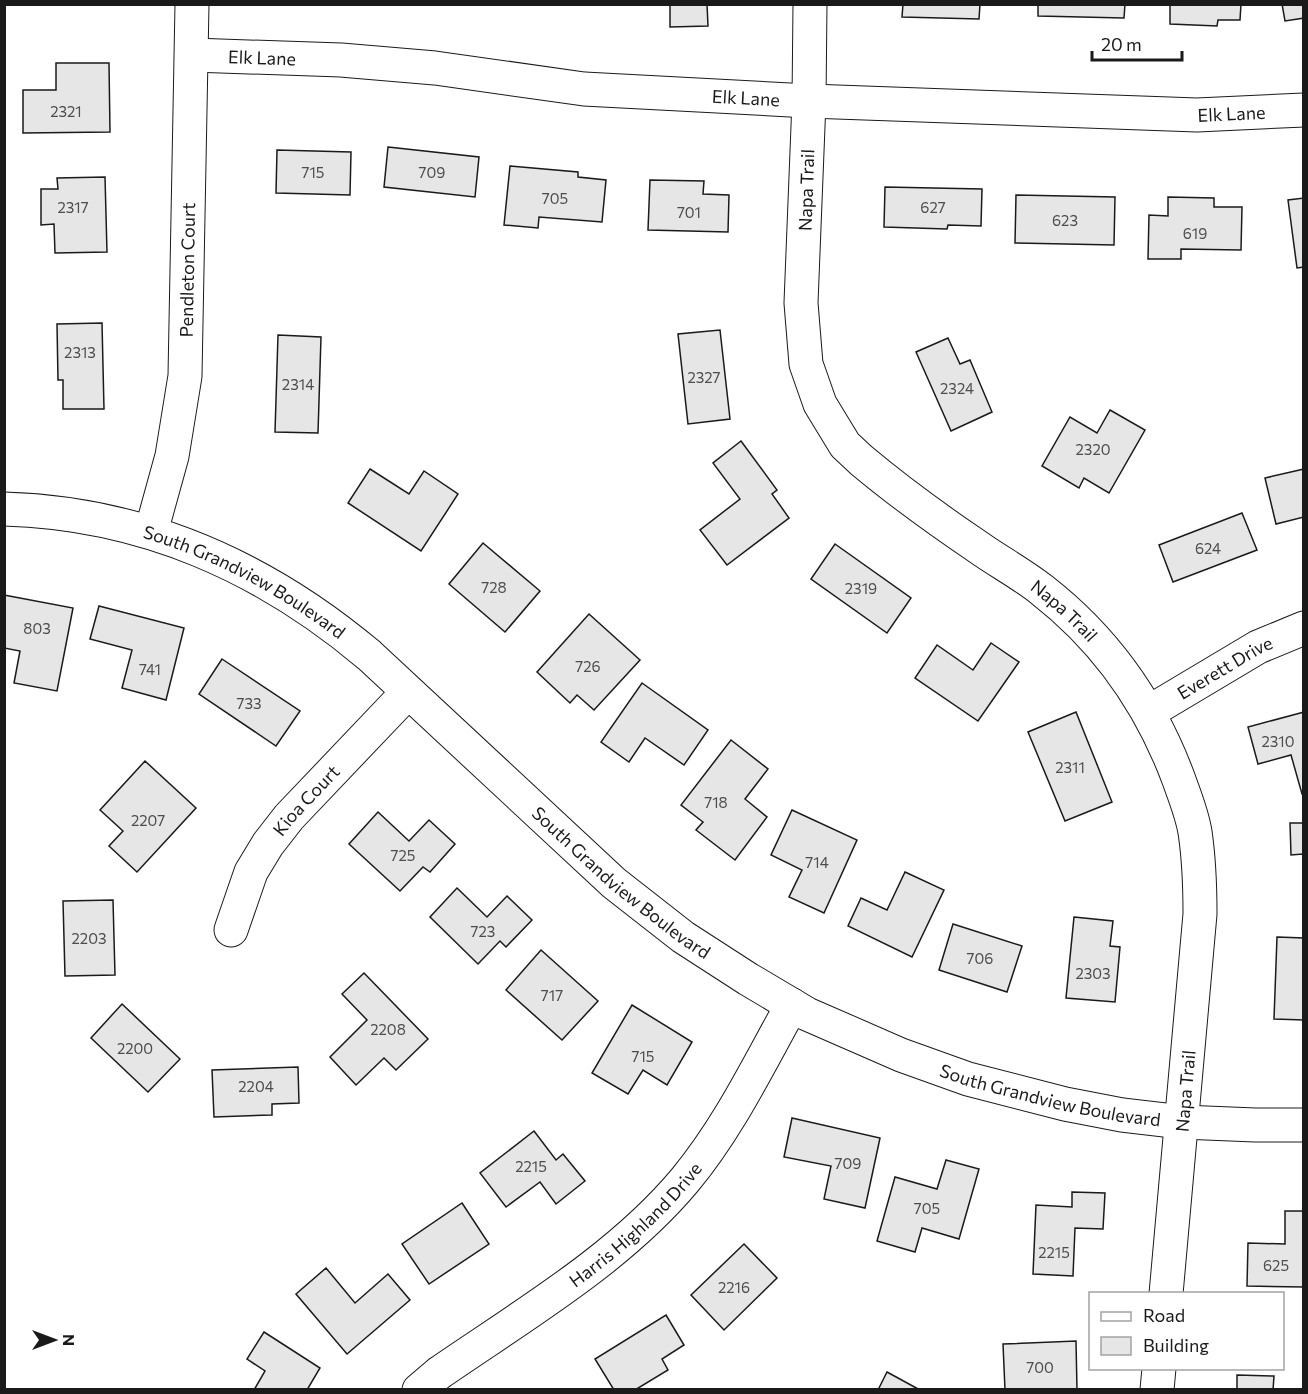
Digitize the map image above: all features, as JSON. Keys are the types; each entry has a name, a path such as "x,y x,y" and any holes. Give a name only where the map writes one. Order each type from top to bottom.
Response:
{"street":[{"name":"Pendleton Court","path":"152,532 172,456 185,376 192,4"},
{"name":"Napa Trail","path":"810,4 809,101 801,303 806,364 820,404 845,445 861,460 978,547 1042,590 1088,631 1112,658 1149,712 1166,745 1186,801 1194,830 1200,881 1200,914 1166,1292"},
{"name":"Elk Lane","path":"192,55 341,60 435,68 584,89 809,101 1197,115 1304,110"},
{"name":"South Grandview Boulevard","path":"4,509 47,510 152,532 192,546 244,570 292,597 340,631 614,883 683,937 748,980 792,1005 901,1055 968,1079 1065,1104 1122,1115 1182,1122 1304,1125"},
{"name":"Everett Drive","path":"1149,712 1258,647 1304,628"},
{"name":"Kioa Court","path":"231,930 251,872 268,844 289,817 408,692"},
{"name":"Harris Highland Drive","path":"419,1389 606,1257 644,1223 685,1180 717,1137 792,1005"},
{"path":"1157,1389 1159,1370"}],"building":[{"path":"670,4 707,4 708,26 670,27"},
{"path":"903,4 980,4 979,19 902,17"},
{"path":"1038,4 1125,4 1124,18 1038,16"},
{"path":"1170,4 1241,4 1240,20 1218,20 1217,26 1170,24"},
{"path":"1282,4 1304,4 1304,18 1285,21"},
{"path":"56,63 109,63 110,132 23,133 23,90 56,90"},
{"path":"388,147 479,157 475,197 384,187"},
{"path":"277,150 351,152 350,195 276,193"},
{"path":"510,166 578,172 578,177 606,180 602,222 539,217 538,228 504,225"},
{"path":"105,177 107,252 55,253 54,224 41,225 41,189 58,189 57,178"},
{"path":"650,180 704,181 703,194 729,195 728,232 648,230"},
{"path":"885,187 982,189 981,226 948,225 947,229 884,227"},
{"path":"1016,195 1115,197 1114,245 1015,243"},
{"path":"1168,197 1214,198 1214,207 1242,207 1241,250 1181,249 1181,259 1148,259 1149,215 1168,216"},
{"path":"1304,198 1304,267 1297,268 1288,200"},
{"path":"102,323 104,409 63,409 63,380 58,380 57,324"},
{"path":"720,330 730,419 688,424 678,334"},
{"path":"278,335 321,337 318,433 275,432"},
{"path":"948,338 960,364 970,360 992,412 951,431 916,352"},
{"path":"1110,410 1145,430 1109,493 1084,478 1079,488 1042,466 1070,417 1097,433"},
{"path":"741,441 777,490 772,494 789,518 727,565 700,530 740,499 713,463"},
{"path":"370,469 409,494 424,471 458,494 421,551 348,503"},
{"path":"1304,469 1304,517 1276,524 1265,478"},
{"path":"1242,513 1257,550 1173,582 1159,545"},
{"path":"483,543 540,591 505,632 449,584"},
{"path":"835,544 911,598 887,633 811,579"},
{"path":"4,595 73,608 57,691 14,683 20,651 4,648"},
{"path":"99,606 184,628 166,700 122,688 132,650 90,639"},
{"path":"589,614 640,660 594,710 577,695 570,703 537,672"},
{"path":"991,643 1019,662 978,721 915,678 937,645 973,670"},
{"path":"222,659 300,711 276,746 199,694"},
{"path":"642,683 708,730 684,765 645,738 629,762 601,742"},
{"path":"1076,712 1112,802 1065,821 1028,732"},
{"path":"1304,712 1304,793 1302,794 1291,755 1258,764 1248,727"},
{"path":"731,740 768,769 745,799 767,817 735,860 696,830 703,822 681,805"},
{"path":"145,761 196,808 137,872 109,846 123,831 100,810"},
{"path":"792,810 857,840 824,913 789,897 802,870 771,855"},
{"path":"378,812 409,841 429,820 455,844 430,872 423,867 400,891 349,844"},
{"path":"1290,823 1304,823 1304,856 1303,854 1291,855"},
{"path":"905,872 944,890 912,957 848,926 861,898 887,910"},
{"path":"457,888 487,917 507,896 532,920 506,947 500,941 478,964 430,917"},
{"path":"113,900 115,975 65,976 63,901"},
{"path":"1074,917 1113,921 1110,946 1120,947 1115,1002 1066,998"},
{"path":"953,924 1022,946 1007,992 939,970"},
{"path":"1277,937 1304,938 1304,1020 1274,1019"},
{"path":"541,950 598,1001 562,1040 506,990"},
{"path":"364,973 428,1039 396,1070 384,1058 356,1085 330,1057 367,1020 342,994"},
{"path":"122,1004 180,1059 148,1092 91,1038"},
{"path":"632,1005 692,1042 667,1085 643,1070 628,1094 592,1073"},
{"path":"298,1067 299,1103 272,1104 272,1115 214,1117 212,1070"},
{"path":"792,1118 880,1138 865,1208 824,1199 831,1166 784,1157"},
{"path":"534,1131 556,1160 563,1154 585,1181 556,1204 540,1182 506,1207 480,1173"},
{"path":"946,1160 979,1169 959,1239 922,1228 915,1252 877,1241 895,1177 937,1189"},
{"path":"1072,1192 1105,1193 1103,1229 1075,1228 1073,1276 1033,1274 1036,1205 1072,1207"},
{"path":"462,1203 489,1244 429,1284 402,1244"},
{"path":"1285,1211 1304,1211 1304,1287 1247,1286 1248,1243 1285,1244"},
{"path":"744,1244 777,1278 724,1330 691,1295"},
{"path":"326,1268 355,1303 388,1274 410,1300 347,1354 296,1294"},
{"path":"666,1315 684,1345 662,1359 668,1370 635,1390 614,1390 595,1359"},
{"path":"264,1332 320,1368 307,1390 254,1390 265,1371 247,1359"},
{"path":"1076,1341 1077,1390 1005,1390 1003,1344"},
{"path":"887,1372 920,1390 878,1390"},
{"path":"1237,1375 1274,1376 1273,1390 1237,1390"}]}
